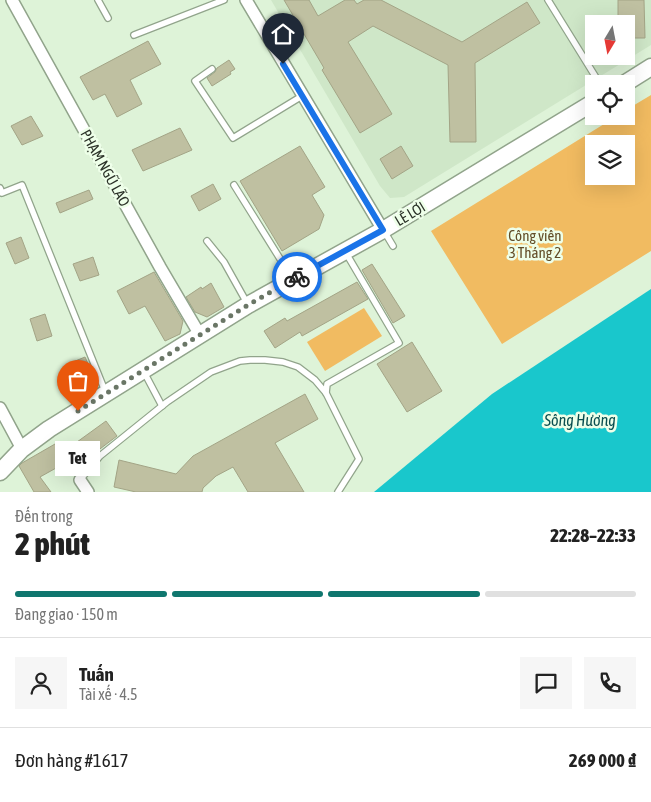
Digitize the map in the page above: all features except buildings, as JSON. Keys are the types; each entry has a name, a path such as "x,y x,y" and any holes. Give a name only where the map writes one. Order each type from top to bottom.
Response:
{"main road":[{"path":"635,77 651,67"},
{"name":"LÊ LỢI","path":"0,472 22,450 49,429 106,393 248,305 383,230 585,107"}],"street":[{"name":"PHẠM NGŨ LÃO","path":"12,0 160,267 200,335"},
{"path":"246,0 383,230"},
{"path":"0,408 22,450"},
{"path":"80,480 88,492"}],"lane":[{"path":"98,0 108,18"},
{"path":"134,35 224,0"},
{"path":"548,0 594,75"},
{"path":"212,69 195,81 233,138 302,96"},
{"path":"0,188 2,193 22,185 106,393"},
{"path":"234,185 293,280"},
{"path":"383,230 393,246"},
{"path":"207,241 224,262 248,305"},
{"path":"326,393 327,384 399,343 345,251"},
{"path":"80,480 100,456 162,406 211,372 240,361 264,360 298,367 315,380 326,393 359,459 338,492"},
{"path":"143,371 162,406"}],"shaded area":[{"path":"271,0 651,0 651,45 635,55 635,15 585,15 585,65 618,65 602,75 585,75 585,86 404,197 390,198 380,186"}],"green space":[{"name":"Công viên 3 Tháng 2","path":"651,95 651,251 502,344 431,231 585,136 585,185 635,185 635,135 586,135 602,125 635,125 635,105"},
{"path":"364,308 382,336 325,371 307,342"}],"water":[{"name":"Sông Hương","path":"651,289 651,492 374,492 492,394"}],"way so far":[{"path":"78,411 248,305 297,277"}],"place":[{"name":"Tet","path":"78,411"}],"route":[{"path":"283,64 383,230 297,277"}]}
